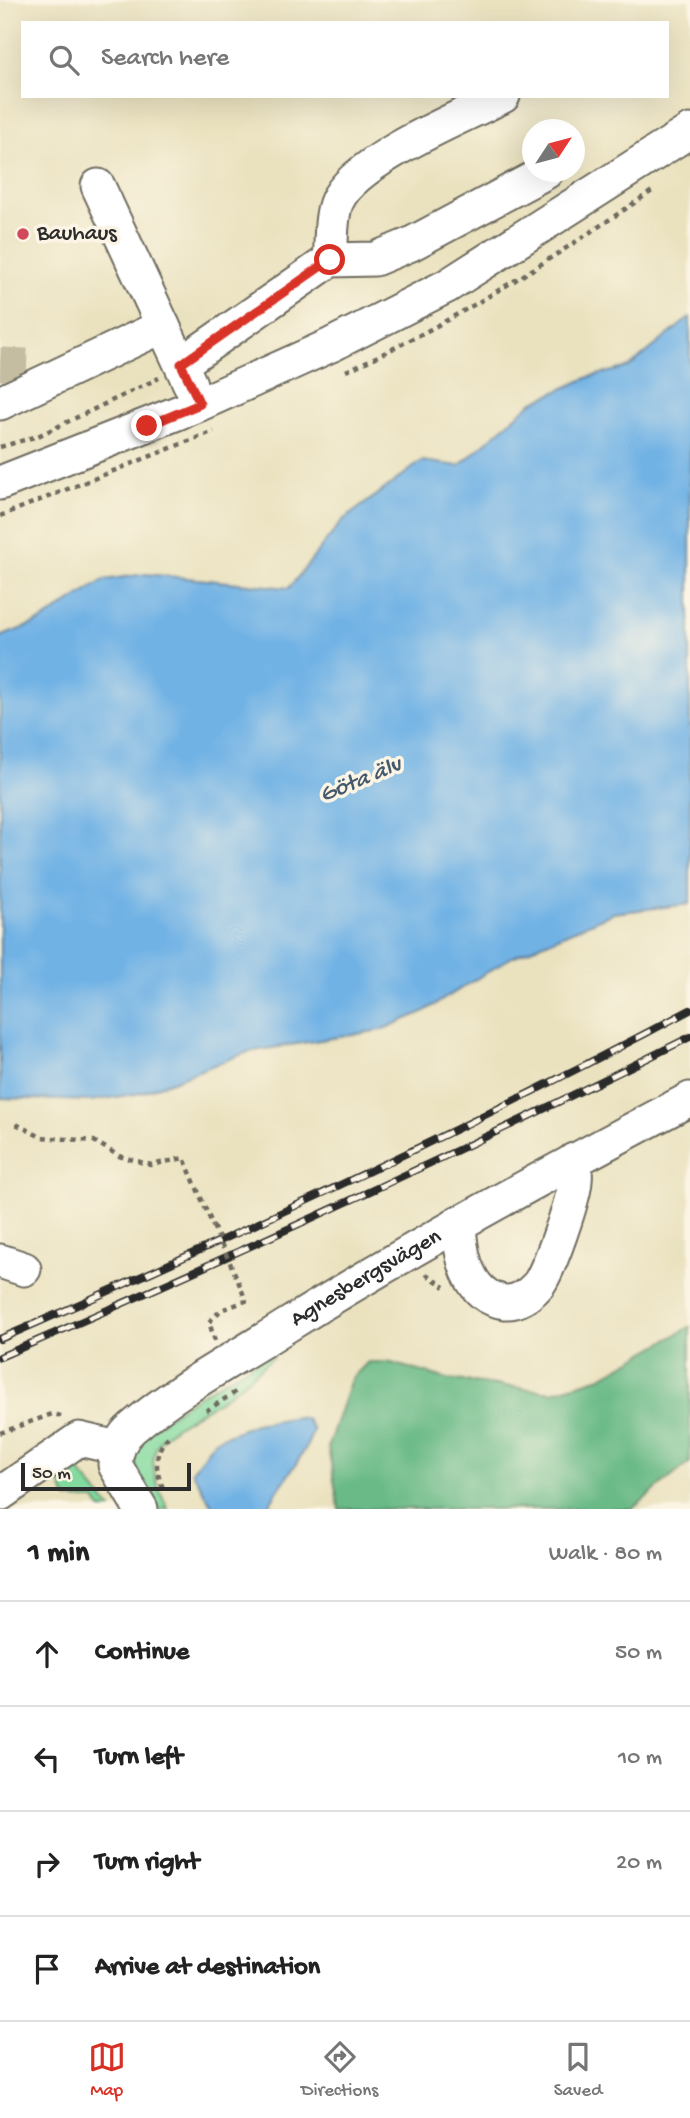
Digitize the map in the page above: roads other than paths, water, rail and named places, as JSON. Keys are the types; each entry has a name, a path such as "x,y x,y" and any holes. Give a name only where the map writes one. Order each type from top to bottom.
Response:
{"street":[{"path":"330,260 336,202 349,181 376,161 499,98"},
{"path":"0,483 200,404 331,345 447,286 690,131"},
{"path":"181,364 267,307 330,260 375,259 411,244 527,182"},
{"path":"98,186 200,404"},
{"path":"0,403 37,373 163,326"},
{"name":"Agnesbergsvägen","path":"118,1448 132,1428 214,1370 352,1283 459,1222 690,1099"},
{"path":"459,1222 460,1245 480,1293 495,1301 511,1303 526,1296 545,1273 575,1182 575,1160"},
{"path":"0,1494 79,1439 118,1448 115,1465 118,1474 153,1500"}],"water":[{"name":"Göta älv","path":"690,317 690,904 613,913 510,958 423,1012 381,1030 248,1052 141,1093 91,1101 0,1098 0,637 41,621 104,580 146,574 289,588 343,520 422,461 459,466 531,403 589,377 629,367"},
{"path":"296,1417 306,1419 313,1430 304,1450 267,1509 214,1509 192,1471 215,1440 255,1424"}],"tunnel":[{"path":"0,364 27,365"}],"railway":[{"path":"0,1339 348,1181 520,1098 690,1010"},
{"path":"0,1357 347,1202 690,1037"}],"place":[{"name":"Bauhaus","path":"23,234"}]}
